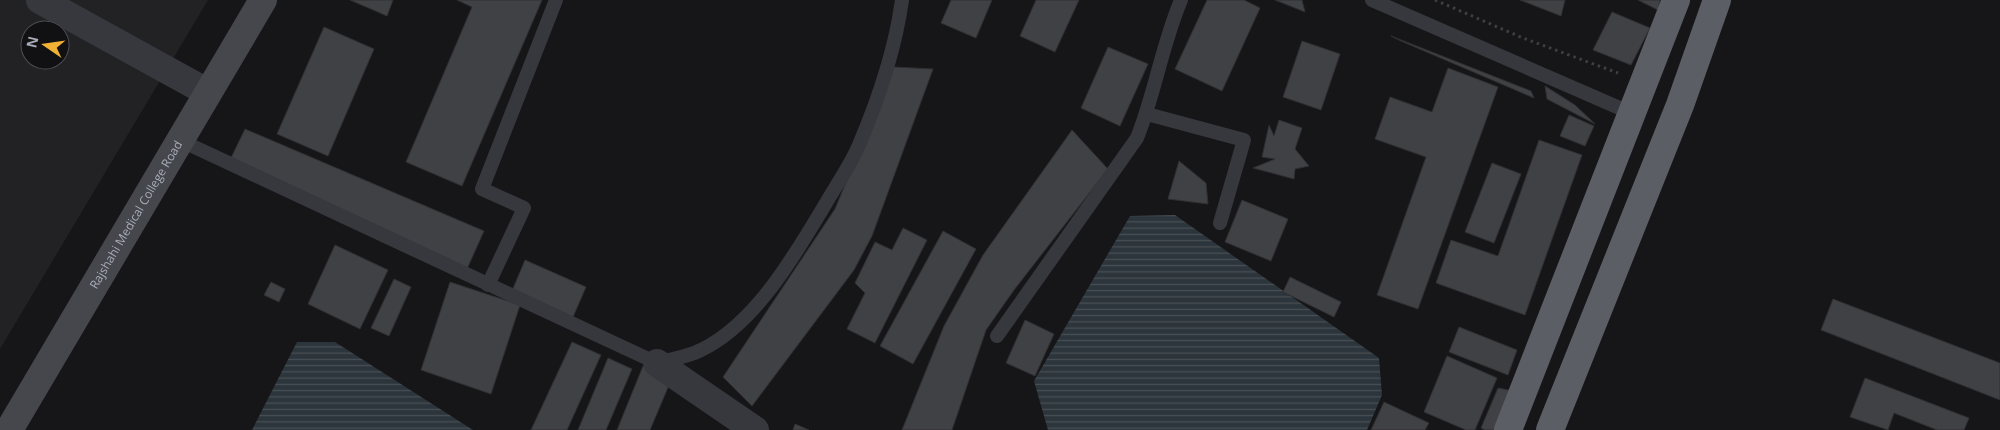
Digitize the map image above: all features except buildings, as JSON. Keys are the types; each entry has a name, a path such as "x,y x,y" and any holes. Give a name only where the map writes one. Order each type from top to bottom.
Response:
{"highway":[{"path":"1508,430 1642,82 1676,0"},
{"path":"1550,430 1680,105 1717,0"}],"main road":[{"name":"Rajshahi Medical College Road","path":"9,430 174,138 196,86 246,0"},
{"name":"Rajshahi Medical College Road","path":"0,417 174,138 263,0"}],"street":[{"path":"40,0 196,86"},
{"path":"657,363 755,430"}],"lane":[{"path":"488,284 524,208 482,189 556,0"},
{"path":"174,138 657,363 701,350 738,324 775,284 805,239 858,148 877,101 896,40 902,0"},
{"path":"998,336 1137,138 1147,114 1168,31 1181,0"},
{"path":"1372,0 1631,113"},
{"path":"1147,114 1244,140 1220,223"}],"path":[{"path":"1435,0 1523,38 1642,82"}],"shaded area":[{"path":"0,0 208,0 0,349"},
{"path":"1175,215 1379,358 1382,395 1367,430 1048,430 1034,381 1130,216"},
{"path":"297,342 335,342 473,430 252,430"}]}
